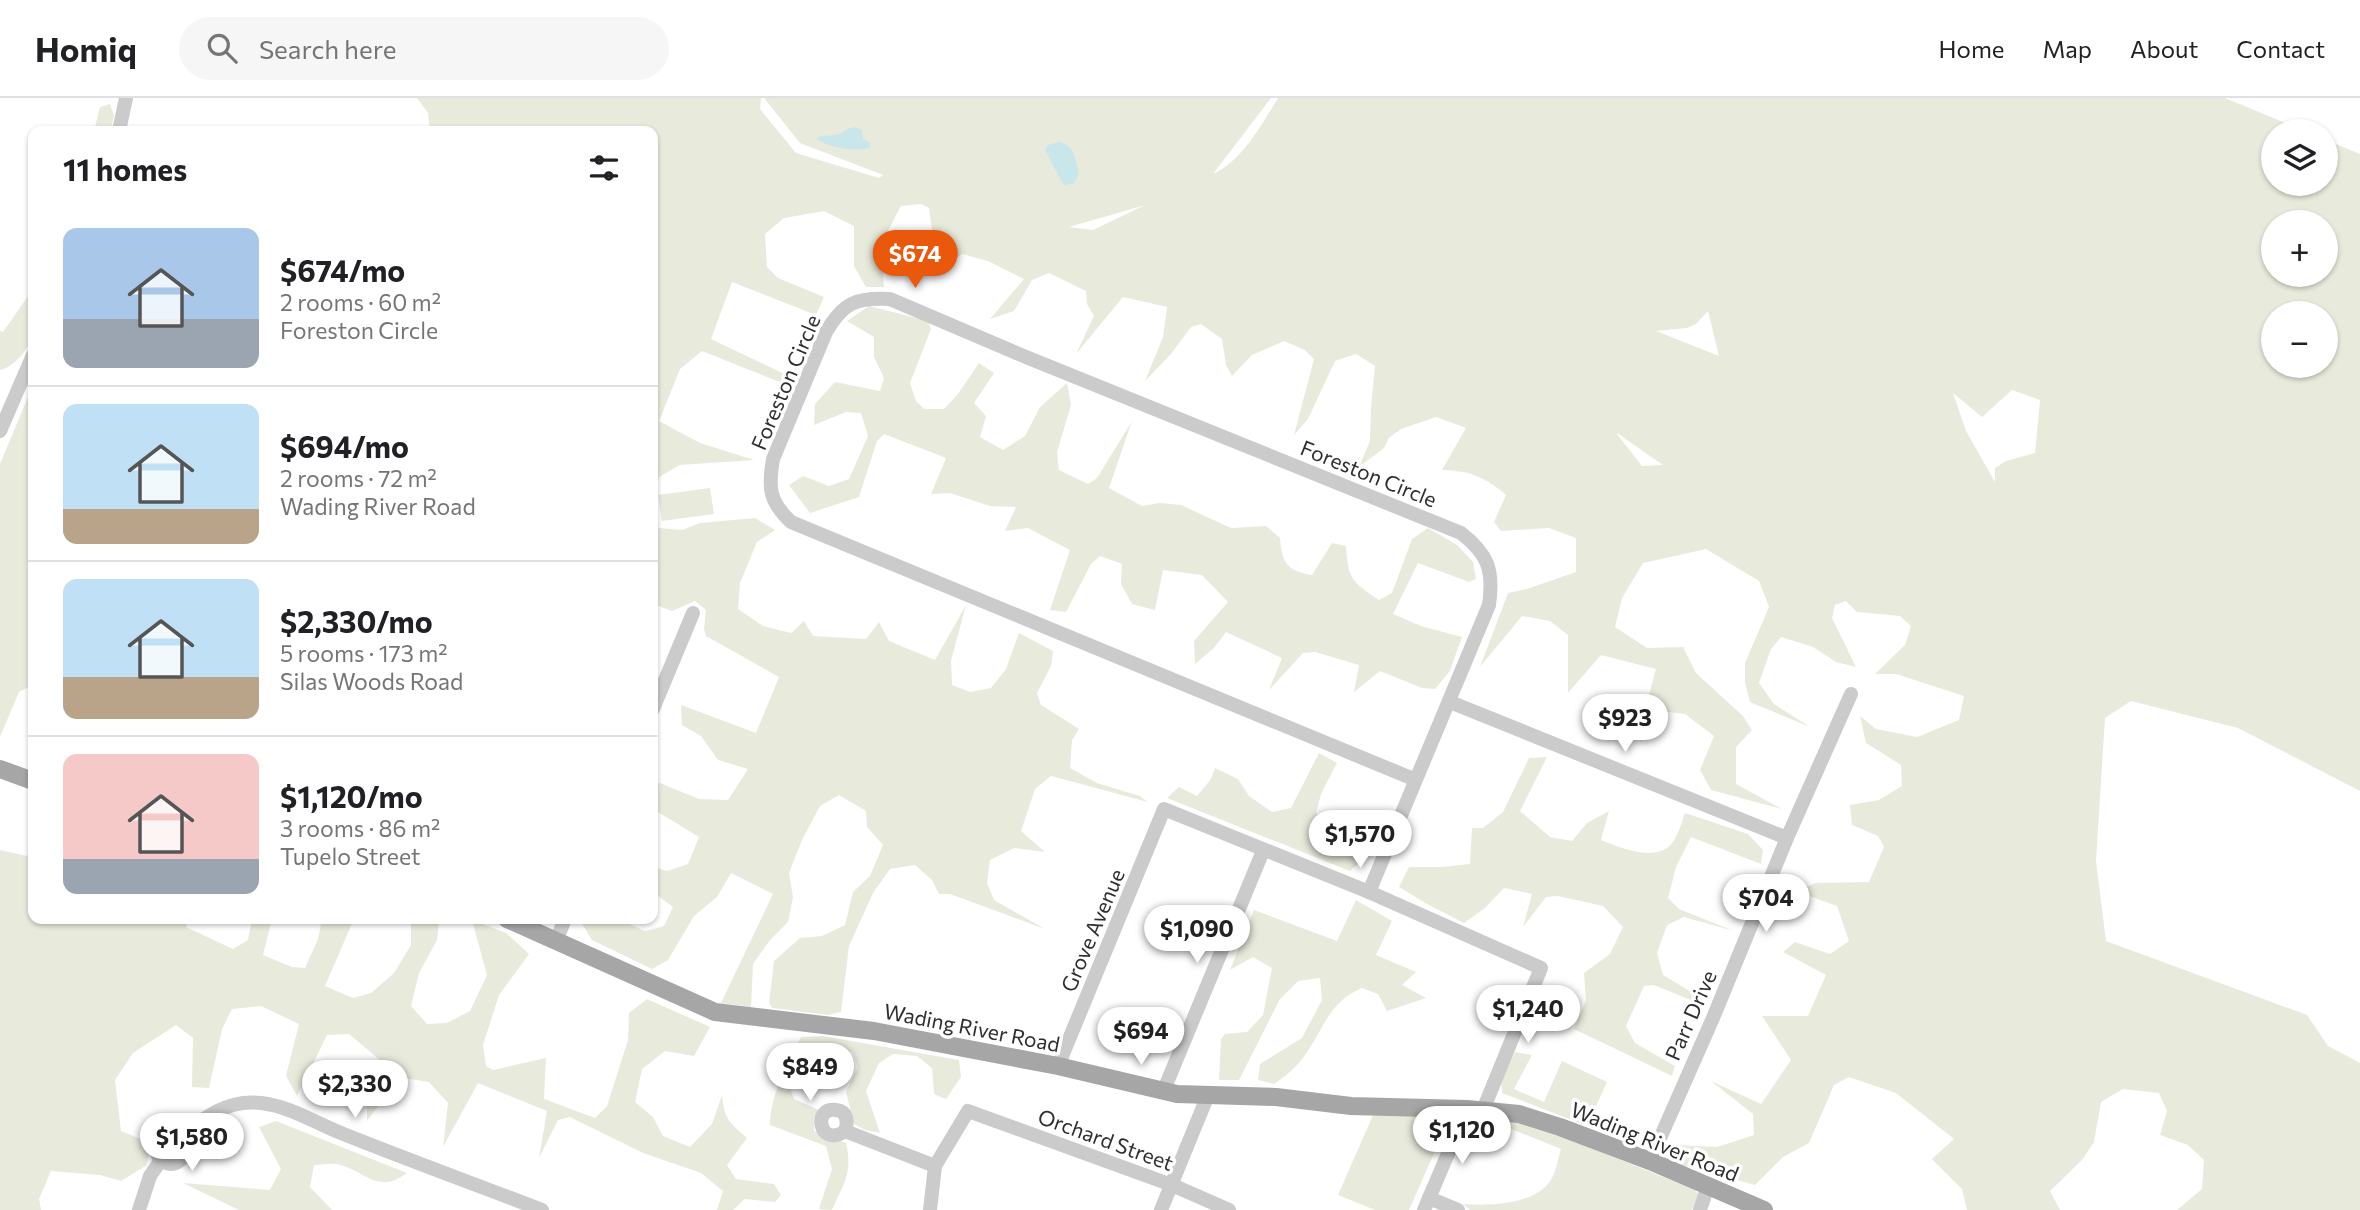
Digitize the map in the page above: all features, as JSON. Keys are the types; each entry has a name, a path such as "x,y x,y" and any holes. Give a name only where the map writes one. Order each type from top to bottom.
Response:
{"main road":[{"path":"0,769 28,779"},
{"name":"Wading River Road","path":"519,924 715,1012 874,1031 1058,1066 1163,1092 1276,1097 1351,1106 1519,1114 1650,1161 1764,1210"}],"street":[{"path":"120,126 126,98"},
{"name":"Foreston Circle","path":"1368,892 1450,702 1489,605 1492,589 1490,572 1486,558 1477,546 1461,533 890,299 871,298 855,302 836,314 773,459 771,495 779,510 791,522 1416,780"},
{"path":"0,431 6,400 28,363"},
{"path":"658,697 693,613"},
{"name":"Parr Drive","path":"1650,1161 1713,1018 1787,838 1852,694"},
{"path":"1450,702 1787,838"},
{"name":"Grove Avenue","path":"1058,1066 1164,809 1263,851"},
{"path":"1163,1092 1263,851 1368,892 1541,968 1475,1110 1426,1204 1458,1210"},
{"path":"556,940 563,924"},
{"path":"1161,1210 1208,1096"},
{"path":"139,1210 150,1176 161,1160 172,1164 180,1160 185,1153 181,1140 202,1120 216,1111 239,1104 262,1103 300,1115 441,1173 542,1210"},
{"name":"Orchard Street","path":"935,1166 968,1111 1172,1185 1229,1210"},
{"path":"845,1131 935,1166 930,1210"},
{"path":"1700,1210 1708,1186"}],"shaded area":[{"path":"417,98 761,98 760,109 796,153 879,178 883,175 800,143 764,98 1271,98 1213,174 1224,168 1242,151 1278,98 2225,98 2276,119 2261,119 2261,196 2338,196 2338,145 2360,154 2360,791 2238,728 2131,701 2105,718 2096,861 2106,941 2307,1015 2328,1046 2360,1063 2360,1210 2177,1210 2202,1189 2204,1160 2188,1145 2160,1135 2167,1111 2159,1093 2123,1089 2101,1102 2094,1142 2082,1160 2050,1191 2060,1210 1967,1210 1962,1189 1932,1159 1954,1139 1896,1093 1849,1077 1834,1085 1809,1143 1783,1157 1755,1185 1667,1161 1675,1145 1717,1147 1754,1135 1753,1114 1711,1081 1761,1104 1791,1060 1762,1016 1808,1016 1826,975 1783,952 1795,942 1830,954 1849,941 1837,906 1795,891 1816,883 1869,882 1884,847 1878,836 1852,825 1850,805 1879,800 1902,786 1901,765 1866,743 1860,716 1876,729 1917,737 1959,720 1964,696 1896,674 1875,674 1905,645 1911,626 1900,616 1857,612 1846,601 1835,605 1832,618 1856,667 1836,662 1813,647 1781,637 1771,649 1759,683 1774,704 1810,727 1750,702 1745,682 1745,663 1769,607 1759,581 1706,549 1643,563 1622,598 1615,627 1647,648 1683,647 1696,673 1743,716 1752,730 1736,747 1736,784 1782,809 1711,790 1700,770 1714,736 1685,714 1652,710 1648,698 1656,669 1601,655 1568,693 1568,635 1550,621 1522,616 1480,667 1508,593 1576,572 1576,538 1549,528 1501,531 1494,522 1506,495 1477,476 1442,470 1466,428 1436,417 1401,429 1389,438 1384,448 1359,467 1370,441 1375,366 1356,354 1335,361 1308,419 1294,435 1314,359 1305,350 1284,341 1252,355 1232,376 1226,365 1222,339 1201,324 1191,327 1171,354 1145,381 1163,337 1167,307 1123,297 1076,354 1094,316 1087,304 1086,291 1049,273 1032,280 1014,311 990,319 1024,279 988,261 962,254 942,269 937,265 929,208 921,204 901,206 880,246 884,287 866,287 854,266 854,226 824,211 784,218 765,234 767,267 778,278 824,297 816,315 732,282 711,339 793,378 787,385 702,351 680,369 659,421 700,443 754,460 680,465 659,477 658,481 658,126 429,126 428,113","holes":["1143,206 1093,230 1069,227","1708,311 1719,356 1656,331 1687,328 1696,324","2012,390 2040,400 2035,453 2006,461 1995,468 1995,482 1966,431 1953,393 1982,417","1617,433 1663,465 1642,466"]},
{"path":"110,104 114,115 112,126 95,126 100,107"},
{"path":"28,296 28,346 15,361 0,370 0,331 3,332"},
{"path":"869,306 928,321 931,329 910,383 916,401 924,409 944,409 979,363 994,373 974,403 986,416 980,437 1003,450 1025,436 1040,407 1067,383 1071,405 1057,452 1059,470 1088,484 1097,478 1132,421 1109,488 1142,506 1160,503 1181,505 1231,528 1266,526 1280,538 1284,560 1297,571 1312,575 1332,543 1346,546 1348,566 1353,579 1379,600 1392,593 1412,539 1428,528 1457,545 1473,562 1476,579 1469,582 1418,563 1393,614 1421,626 1462,637 1450,671 1435,689 1422,688 1380,671 1354,692 1359,665 1315,652 1303,653 1269,690 1282,658 1226,632 1214,648 1195,664 1194,641 1228,602 1202,575 1163,570 1155,610 1132,604 1121,584 1122,564 1100,556 1091,564 1066,612 1050,610 1070,550 1028,528 1005,531 1016,507 990,506 950,493 931,494 946,458 884,434 877,441 859,497 810,513 789,485 803,476 829,486 849,479 868,436 861,413 846,412 814,425 815,404 835,382 880,391 884,378 874,357 874,337 847,321"},
{"path":"28,397 28,688 19,692 0,737 0,464"},
{"path":"710,488 714,514 662,521 658,495"},
{"path":"755,518 775,530 757,542 740,583 738,609 763,626 791,633 804,621 813,636 866,639 879,622 889,641 935,660 966,605 951,661 952,685 970,692 991,688 1006,669 1019,633 1053,651 1051,666 1037,693 1041,705 1079,729 1072,740 1070,768 1097,783 1140,796 1148,802 1051,776 1035,789 1021,831 1045,852 1014,848 990,860 987,883 994,900 1045,929 950,894 939,894 932,880 915,865 890,869 873,893 849,946 841,1012 828,1015 772,1008 769,1003 774,961 800,938 822,936 845,925 853,892 870,876 883,845 867,827 866,811 839,795 820,806 802,840 789,873 793,897 788,922 770,940 753,964 751,1007 721,1003 773,894 731,873 717,897 694,916 668,960 652,969 592,940 582,924 629,924 645,931 664,926 673,907 658,896 658,868 667,871 688,864 699,837 658,812 658,784 699,799 728,800 748,769 718,760 701,736 682,725 681,705 756,733 779,677 706,636 706,610 695,601 672,611 658,606 658,527 682,530 700,523"},
{"path":"1319,753 1337,763 1321,794 1316,813 1330,824 1368,840 1365,858 1350,871 1167,798 1179,787 1197,796 1211,779 1215,768 1238,779 1249,796 1272,812 1291,808"},
{"path":"1547,757 1520,811 1550,837 1572,841 1587,823 1609,811 1601,840 1634,851 1651,853 1667,848 1673,841 1685,813 1748,834 1763,850 1761,864 1691,837 1676,867 1668,898 1679,909 1734,931 1684,917 1667,925 1657,953 1663,975 1698,996 1703,1005 1654,985 1644,986 1626,1026 1635,1043 1675,1066 1672,1076 1574,1029 1586,1000 1584,973 1610,954 1623,927 1603,906 1558,896 1546,897 1523,927 1532,894 1504,888 1485,908 1464,923 1399,887 1409,867 1470,864 1472,828 1483,828 1503,812 1529,758"},
{"path":"0,850 27,856 28,854 28,924 187,924 186,927 233,949 248,940 251,924 271,924 263,955 292,967 305,968 318,939 321,924 352,924 325,986 353,998 371,993 394,973 411,945 411,924 439,924 437,940 419,973 411,1006 427,1024 447,1023 470,1011 487,975 473,924 482,924 506,933 529,954 499,995 483,1045 486,1066 493,1070 546,1058 544,1099 595,1118 607,1106 628,1040 629,1013 647,999 710,1027 694,1056 665,1051 642,1069 635,1102 653,1117 663,1136 690,1147 712,1124 722,1095 724,1110 729,1120 747,1138 727,1165 736,1179 774,1184 781,1195 775,1202 745,1199 733,1210 717,1210 723,1191 701,1173 643,1153 570,1117 558,1120 539,1158 547,1111 478,1083 443,1147 448,1103 429,1082 403,1078 391,1089 367,1121 367,1093 381,1061 349,1034 327,1035 297,1096 286,1076 299,1024 261,1006 232,1009 222,1029 209,1088 192,1087 193,1038 176,1025 133,1053 115,1080 121,1131 150,1143 147,1165 121,1181 100,1175 51,1171 39,1199 41,1210 0,1210"},
{"path":"1356,900 1392,921 1376,955 1416,972 1402,985 1426,998 1387,1011 1378,994 1362,988 1336,1006 1298,1064 1289,1073 1274,1084 1258,1080 1260,1064 1302,1038 1322,1000 1320,978 1298,981 1280,999 1239,1080 1219,1080 1221,1039 1225,1034 1247,1032 1263,1015 1272,968 1253,957 1230,970 1254,910 1337,941"},
{"path":"823,1036 959,1060 961,1077 946,1099 934,1094 932,1068 917,1056 893,1054 879,1063 866,1091 880,1133 854,1124 846,1092 858,1067 852,1052 829,1051 806,1058 790,1088 794,1099 819,1110 814,1118 814,1131 846,1143 848,1153 846,1178 832,1210 819,1209 832,1169 826,1146 770,1125 776,1091 801,1037"},
{"path":"1515,1052 1532,1055 1514,1089 1544,1102 1562,1061 1607,1082 1587,1126 1502,1093 1501,1080"},
{"path":"1373,1115 1430,1115 1421,1134 1439,1142 1409,1210 1375,1210 1338,1195"},
{"path":"1513,1120 1566,1138 1693,1189 1699,1194 1692,1210 1470,1210 1463,1204 1513,1202 1537,1193 1546,1186 1556,1170 1561,1149 1504,1126"},
{"path":"276,1121 407,1173 387,1182 379,1182 336,1164 314,1165 310,1187 332,1210 239,1210 183,1183 270,1190 281,1169 259,1127"}],"water":[{"path":"855,127 862,131 863,139 868,141 871,147 858,150 843,148 816,138 836,135"},
{"path":"1059,142 1072,150 1079,174 1074,183 1064,186 1045,150 1048,145"}]}
